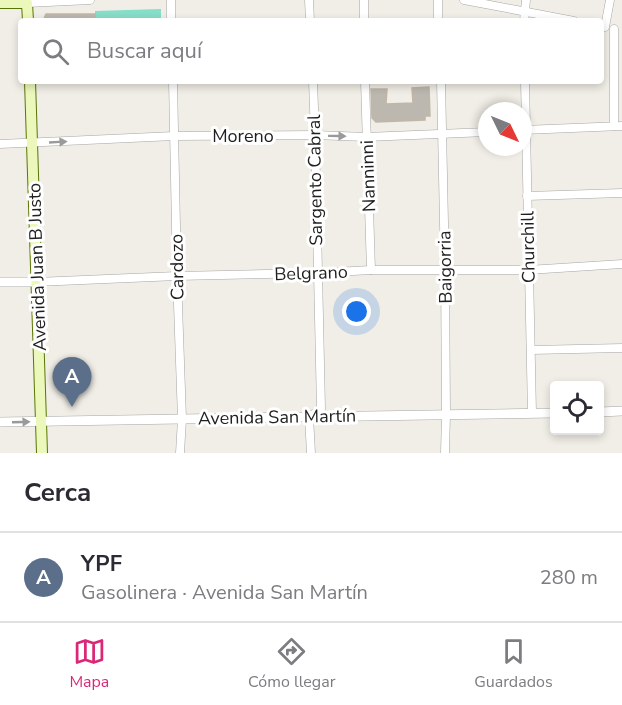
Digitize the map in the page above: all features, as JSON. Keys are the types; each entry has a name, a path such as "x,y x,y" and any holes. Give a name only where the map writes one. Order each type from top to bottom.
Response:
{"main road":[{"path":"0,3 27,1 28,18"},
{"name":"Avenida Juan B Justo","path":"30,84 42,453"}],"street":[{"path":"27,1 90,0"},
{"path":"171,0 171,18"},
{"path":"309,0 310,18"},
{"path":"364,0 364,18"},
{"path":"438,0 438,18"},
{"path":"464,0 559,18"},
{"path":"524,18 526,0"},
{"path":"604,22 610,0"},
{"path":"532,130 618,126 618,29"},
{"name":"Cardozo","path":"173,84 182,418 180,453"},
{"name":"Sargento Cabral","path":"311,453 309,417 321,409 312,84"},
{"name":"Nanninni","path":"365,84 371,270"},
{"name":"Baigorria","path":"441,84 445,270 445,453"},
{"name":"Churchill","path":"525,84 525,102"},
{"name":"Moreno","path":"0,144 174,136 366,136 478,132"},
{"name":"Churchill","path":"525,156 532,413"},
{"path":"527,196 622,194"},
{"name":"Belgrano","path":"0,282 371,270 528,270 622,264"},
{"path":"531,350 622,348"},
{"path":"604,412 622,411"},
{"name":"Avenida San Martín","path":"0,422 550,413"}],"green space":[{"path":"161,9 161,18 95,18 95,11"}],"building":[{"path":"46,14 95,14 95,18 44,18"},
{"path":"429,87 430,116 425,116 425,120 376,122 372,118 371,89 387,89 386,104 413,103 412,88"}],"place":[{"name":"YPF","path":"72,407"}]}
